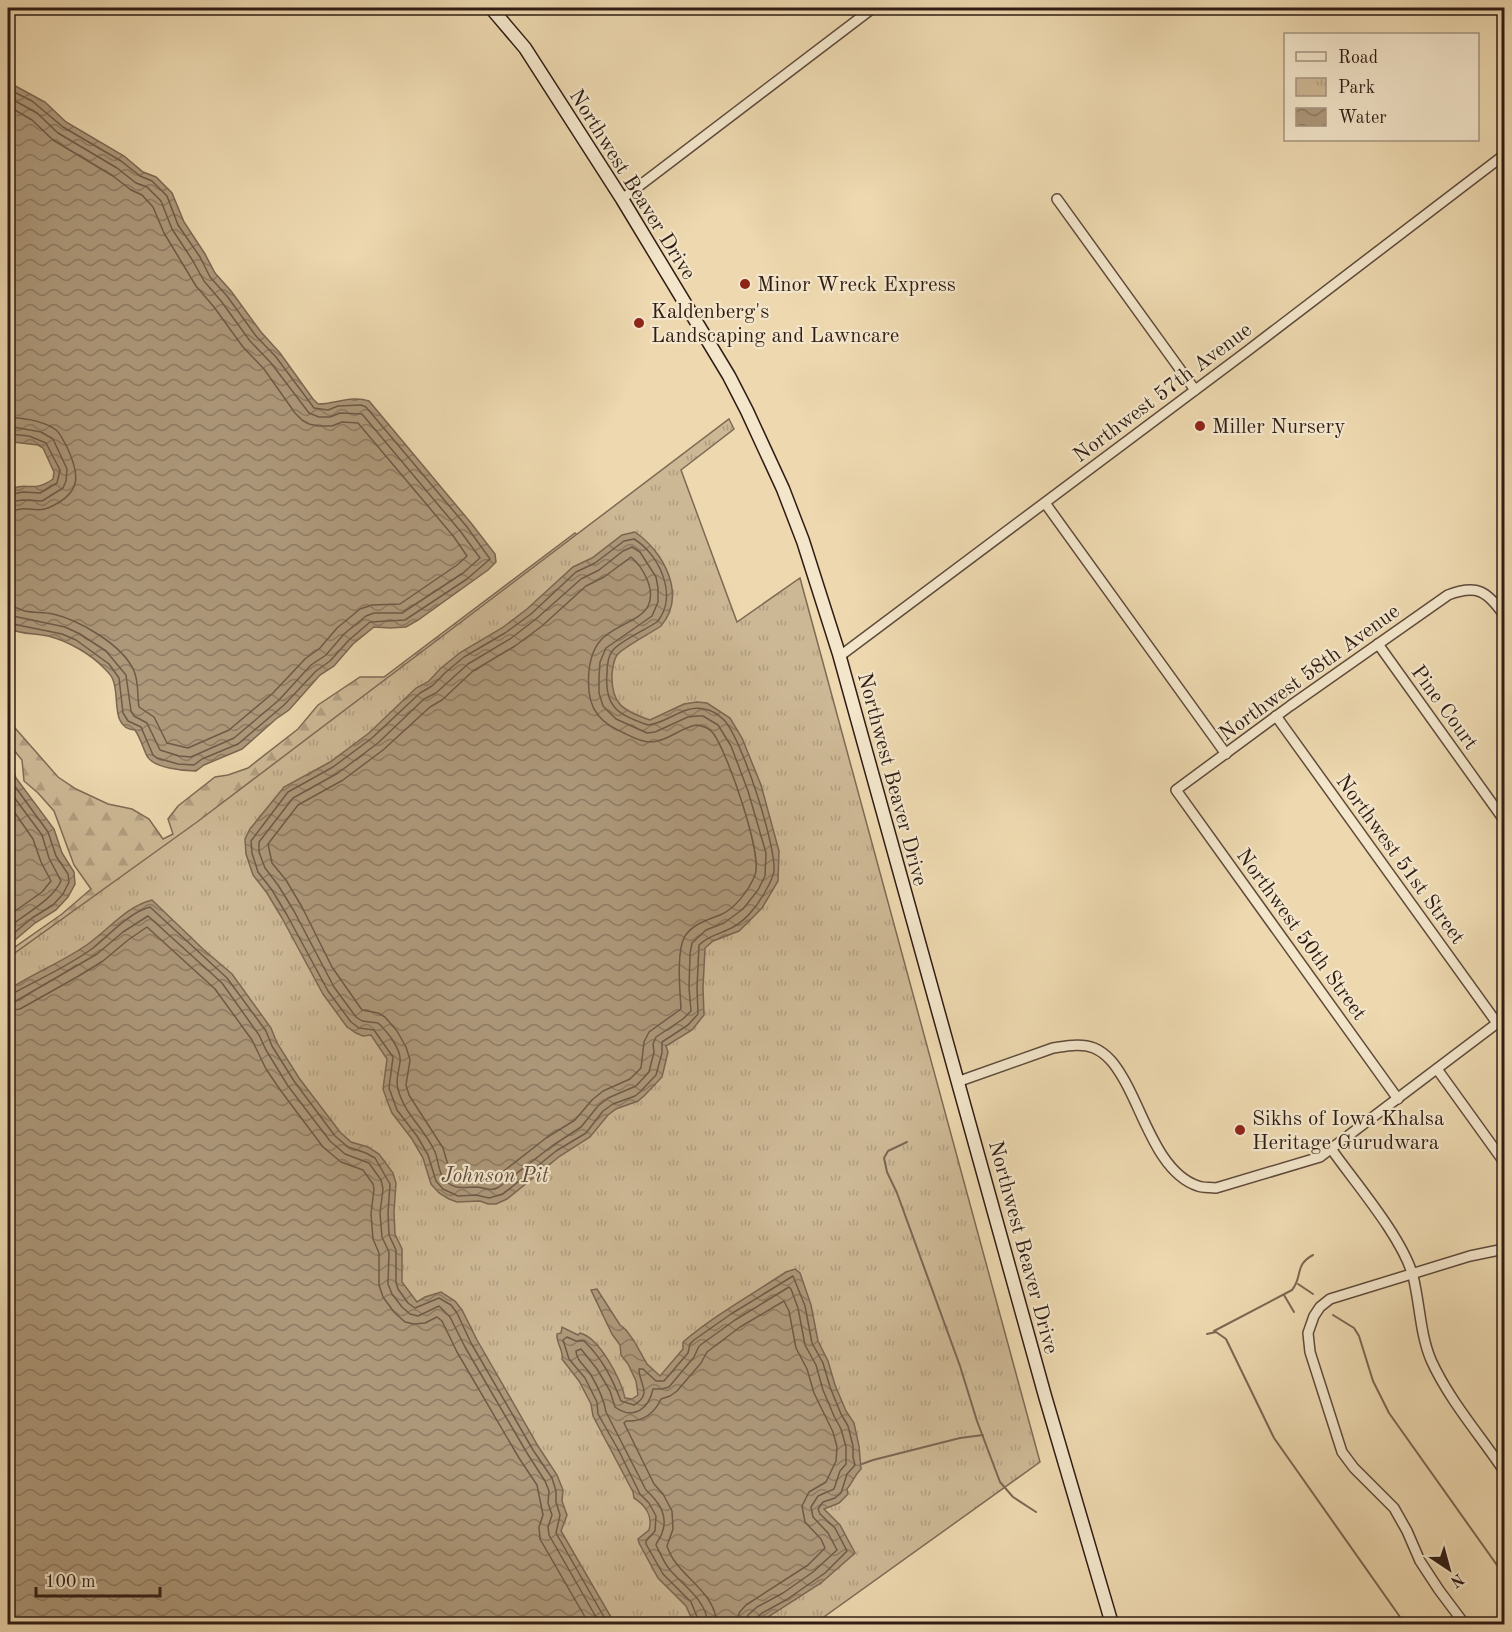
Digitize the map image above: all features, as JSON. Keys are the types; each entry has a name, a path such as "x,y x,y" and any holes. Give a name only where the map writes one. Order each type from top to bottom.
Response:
{"main road":[{"name":"Northwest Beaver Drive","path":"491,8 525,48 622,199 729,376 760,435 803,541 840,656 1045,1396 1112,1624"}],"street":[{"path":"622,199 873,8"},
{"name":"Northwest 57th Avenue","path":"840,656 1504,155"},
{"path":"1057,199 1194,390"},
{"path":"1045,503 1226,754"},
{"name":"Northwest 58th Avenue","path":"1176,790 1276,716 1448,595 1465,588 1481,591 1494,600 1504,615"},
{"name":"Pine Court","path":"1378,644 1504,820"},
{"name":"Northwest 51st Street","path":"1276,716 1501,1020"},
{"name":"Northwest 50th Street","path":"1176,790 1398,1099"},
{"path":"957,1082 1053,1048 1070,1045 1093,1047 1103,1053 1121,1074 1169,1167 1184,1179 1199,1186 1216,1188 1315,1159 1332,1150 1501,1020"},
{"path":"1437,1069 1504,1162"},
{"path":"1332,1150 1402,1251 1412,1275 1426,1348 1432,1361 1454,1398 1504,1471"},
{"path":"1471,1624 1463,1622 1439,1590 1420,1561 1394,1508 1354,1468 1342,1452 1310,1352 1308,1333 1314,1316 1329,1299 1504,1249"},
{"path":"1500,1624 1504,1622"}],"green space":[{"name":"Johnson Pit","path":"729,419 734,429 681,470 737,622 800,578 1040,1462 814,1624 8,1624 8,958 197,822"},
{"path":"575,533 599,551 8,983 8,952 62,914 91,889 74,865 54,811 24,781 22,760 8,743 8,720 58,777 76,789 108,804 132,809 149,819 163,839 173,834 168,819 178,806 215,777 248,768 298,729 318,705 360,677 384,677"}],"water":[{"path":"8,82 45,102 66,122 124,156 143,172 156,177 172,193 184,222 215,273 280,353 313,399 318,404 350,399 369,401 495,554 496,562 488,570 418,620 406,627 374,627 353,644 334,666 320,675 289,710 242,749 204,765 196,771 169,768 150,760 135,730 127,728 119,718 112,677 93,658 56,638 18,632 8,628 8,491 19,487 40,486 53,479 54,472 43,448 38,445 13,442 8,438 11,433 8,432"},
{"path":"635,532 646,541 663,562 672,588 672,601 669,614 661,626 617,655 612,674 616,700 626,709 650,720 684,704 697,702 707,703 730,718 742,738 761,785 779,851 778,881 762,908 739,931 713,941 705,948 704,1015 692,1030 666,1046 668,1052 662,1077 644,1096 608,1115 590,1137 560,1156 507,1199 496,1204 480,1201 457,1202 439,1193 431,1184 423,1158 392,1113 383,1089 387,1059 371,1035 363,1036 347,1027 323,994 282,918 253,875 246,854 245,839 250,829 284,787 330,762 369,733 416,688 428,682 461,652 502,628 527,609 573,567 592,558 622,535"},
{"path":"8,756 16,778 54,829 62,853 74,872 75,884 68,897 56,910 35,923 8,946"},
{"path":"152,900 232,974 271,1028 277,1043 299,1078 340,1132 351,1142 368,1147 379,1154 393,1173 396,1183 395,1234 402,1249 402,1282 417,1302 441,1292 455,1301 462,1310 538,1446 557,1475 563,1490 562,1501 567,1515 561,1531 615,1624 8,1624 8,990 78,950 134,907"},
{"path":"795,1269 800,1273 811,1305 818,1341 828,1361 846,1411 854,1423 859,1446 861,1469 847,1489 848,1494 839,1503 824,1509 840,1525 855,1553 821,1583 757,1624 694,1624 686,1606 658,1578 639,1543 638,1539 649,1530 649,1516 642,1504 634,1498 593,1416 591,1404 579,1381 562,1359 557,1334 561,1333 562,1327 578,1335 580,1333 588,1336 602,1351 614,1371 625,1398 632,1399 638,1395 636,1381 621,1355 620,1345 612,1334 591,1290 597,1289 620,1325 634,1341 647,1364 660,1376 683,1349 683,1342 695,1332 786,1272"}],"waterway":[{"path":"907,1142 888,1151 884,1158 887,1172 897,1193 1000,1482 1013,1497 1036,1512"},
{"path":"1214,1331 1292,1290 1303,1263 1313,1255"},
{"path":"1298,1284 1313,1294"},
{"path":"1284,1295 1294,1312"},
{"path":"1333,1315 1354,1328 1359,1336 1373,1381 1389,1413 1504,1575"},
{"path":"1207,1334 1216,1332 1226,1339 1274,1438 1405,1624"},
{"path":"862,1464 960,1438 983,1435"}],"place":[{"name":"Minor Wreck Express","path":"745,284"},
{"name":"Kaldenberg's Landscaping and Lawncare","path":"639,323"},
{"name":"Miller Nursery","path":"1200,426"},
{"name":"Sikhs of Iowa Khalsa Heritage Gurudwara","path":"1240,1130"}]}
